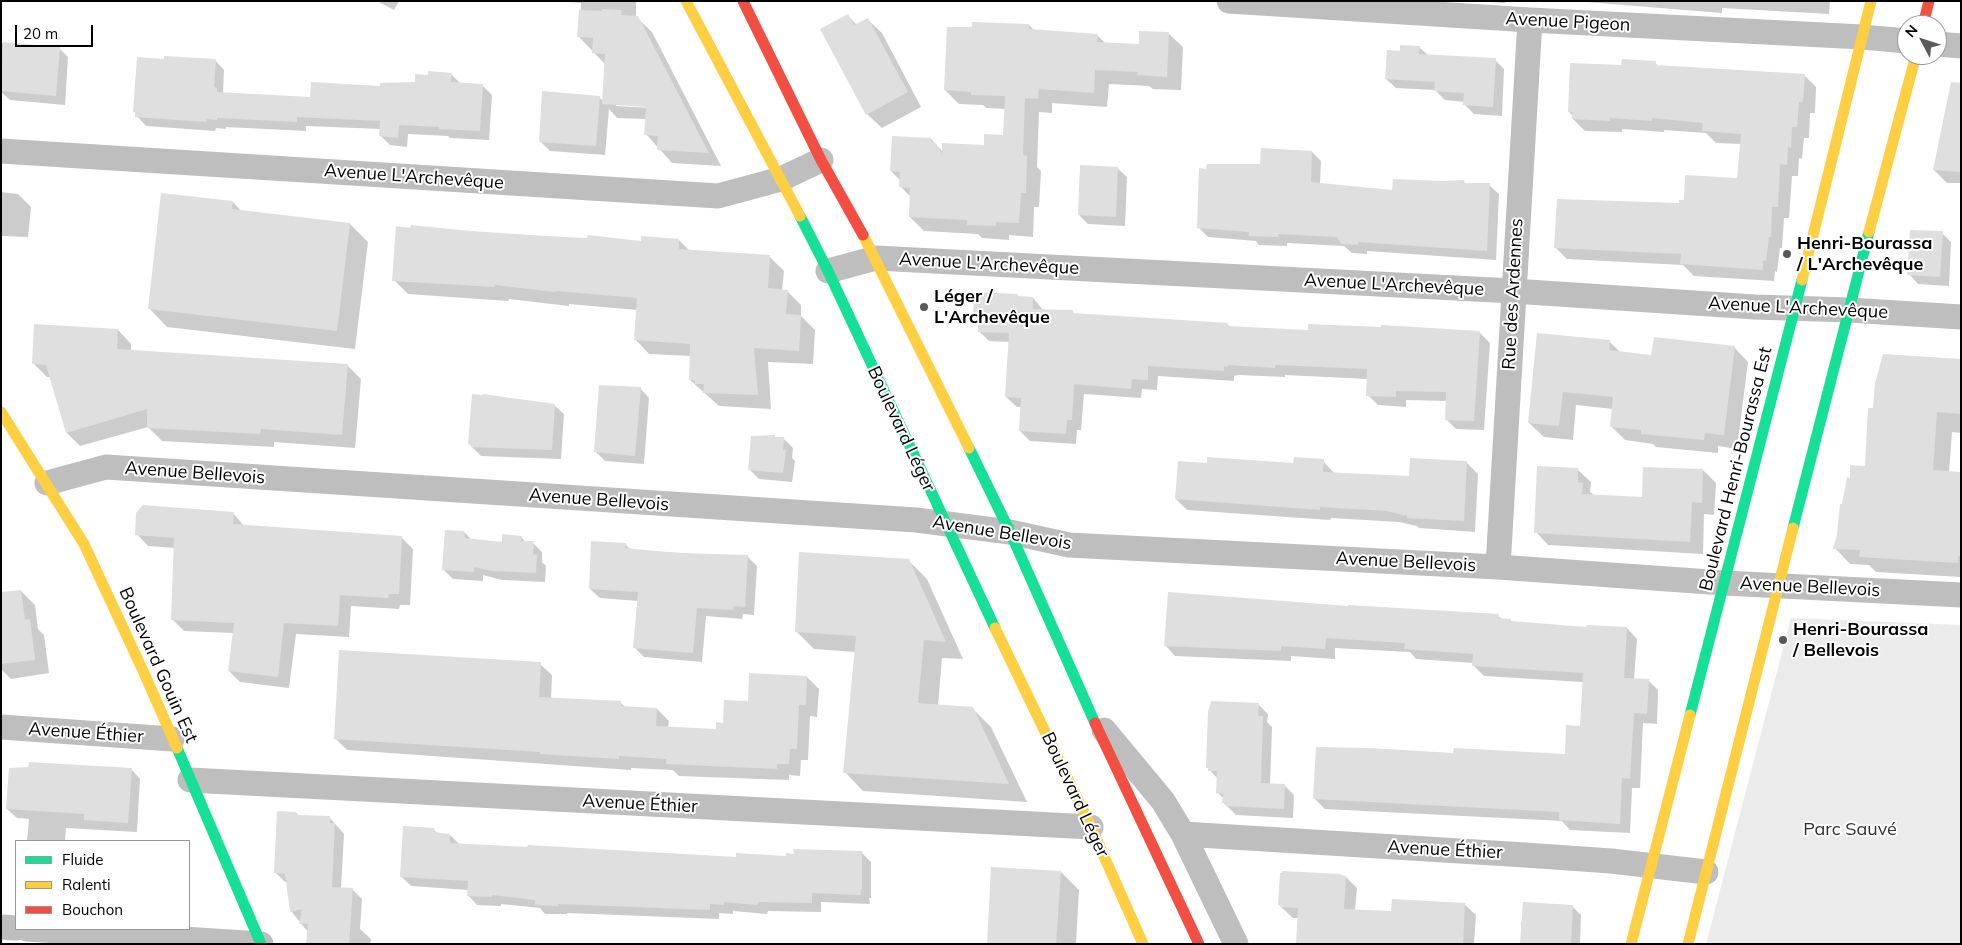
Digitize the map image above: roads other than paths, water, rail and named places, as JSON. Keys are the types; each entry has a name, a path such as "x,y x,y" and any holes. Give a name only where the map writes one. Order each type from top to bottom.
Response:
{"main road":[{"name":"Boulevard Léger","path":"686,1 828,271 1144,944"},
{"path":"743,1 821,160 876,258 1010,532 1091,715 1199,944"},
{"name":"Boulevard Henri-Bourassa Est","path":"1630,944 1795,308 1871,1"},
{"path":"1926,15 1929,1"},
{"path":"1688,944 1849,310 1913,65"},
{"name":"Boulevard Gouin Est","path":"1,412 84,544 119,617 261,944"}],"street":[{"name":"Avenue Pigeon","path":"1229,1 1372,5 1530,20 1897,40"},
{"name":"Rue des Ardennes","path":"1498,567 1530,20"},
{"path":"1947,45 1961,46"},
{"name":"Avenue L'Archevêque","path":"1,151 718,196 781,179 821,160"},
{"name":"Avenue L'Archevêque","path":"828,271 876,258 1513,291 1961,317"},
{"name":"Avenue Bellevois","path":"47,483 106,466 945,523 1010,532 1069,545 1498,567 1724,583 1961,595"},
{"path":"1091,715 1164,801 1183,834 1236,944"},
{"name":"Avenue Éthier","path":"1,727 172,739"},
{"name":"Avenue Éthier","path":"190,780 1090,827"},
{"name":"Avenue Éthier","path":"1183,834 1611,861 1706,872"},
{"path":"1,927 15,928"},
{"path":"43,930 261,944"}],"place":[{"name":"Henri-Bourassa / L'Archevêque","path":"1787,254"},
{"name":"Léger / L'Archevêque","path":"924,307"},
{"name":"Henri-Bourassa / Bellevois","path":"1783,640"}],"park label":[{"name":"Parc Sauvé","path":"1850,830"}]}
